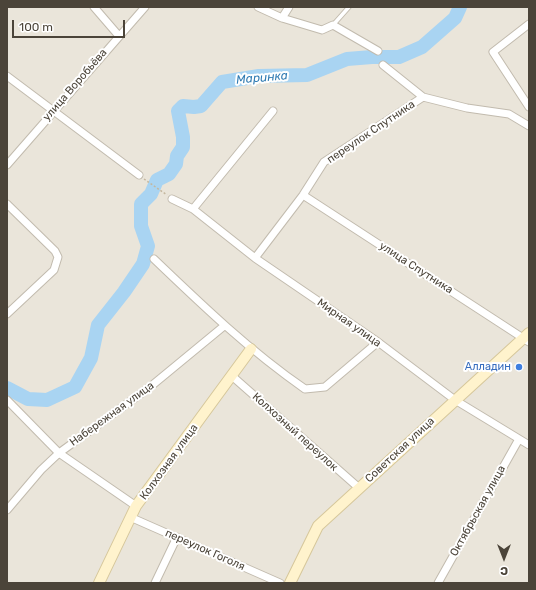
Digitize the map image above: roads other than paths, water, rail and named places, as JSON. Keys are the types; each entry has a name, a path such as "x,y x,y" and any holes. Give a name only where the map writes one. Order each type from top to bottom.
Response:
{"street":[{"path":"94,7 119,36"},
{"name":"улица Воробьёва","path":"7,165 145,7"},
{"path":"258,7 282,18 322,30 333,25 378,51"},
{"path":"282,18 289,7"},
{"path":"529,24 492,52 529,107"},
{"path":"383,65 423,97"},
{"path":"7,76 139,175"},
{"name":"переулок Спутника","path":"254,258 303,195 324,162 423,97 467,108 509,114 529,126"},
{"path":"193,210 273,111"},
{"name":"улица Спутника","path":"303,195 527,337"},
{"name":"Мирная улица","path":"172,199 193,210 254,258 378,342 455,400 529,445"},
{"path":"7,204 55,251 58,257 54,270 7,314"},
{"path":"154,259 224,326 251,349 305,389 325,387 378,342"},
{"name":"Набережная улица","path":"7,510 41,470 59,453 150,386 224,326"},
{"name":"Советская улица","path":"290,583 318,526 455,400 527,337"},
{"name":"Колхозная улица","path":"99,583 136,506 251,349"},
{"name":"Колхозный переулок","path":"232,376 359,488"},
{"path":"7,400 59,453 136,506"},
{"name":"Октябрьская улица","path":"438,583 519,439"},
{"name":"переулок Гоголя","path":"130,516 280,583"},
{"path":"155,583 177,537"}],"lane":[{"path":"333,25 349,7"}],"waterway":[{"name":"Маринка","path":"7,388 28,399 47,400 75,387 91,358 98,325 124,292 143,264 148,246 141,226 141,204 151,194 157,180 169,174 176,164 177,156 183,147 183,137 178,111 183,106 201,106 222,82 259,76 307,75 347,59 399,57 422,47 455,18 460,7"}],"place":[{"name":"Алладин","path":"519,367"}]}
